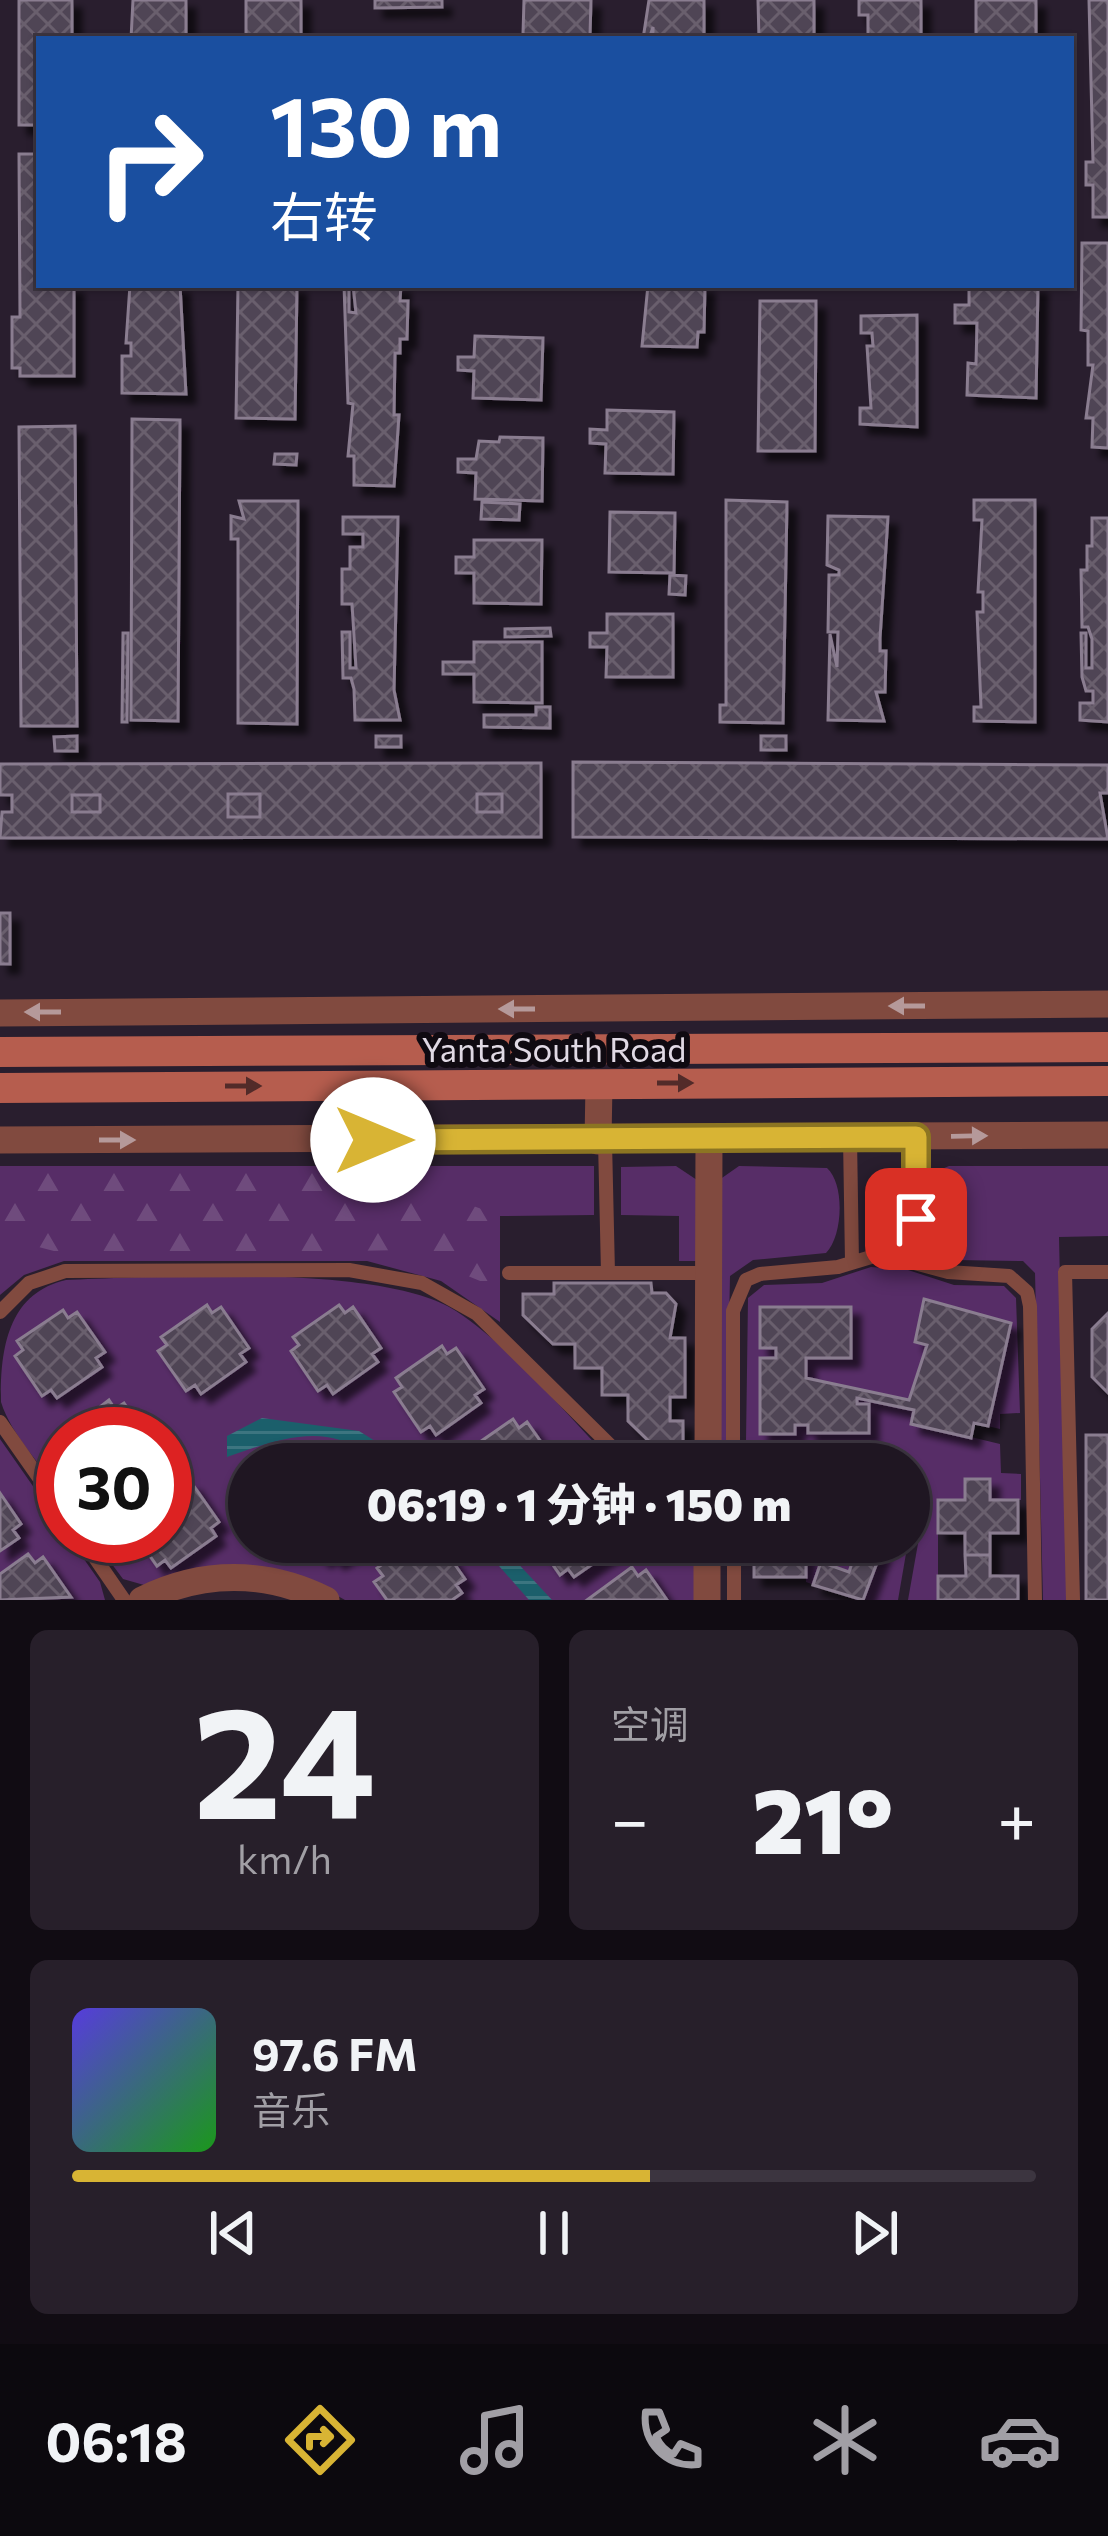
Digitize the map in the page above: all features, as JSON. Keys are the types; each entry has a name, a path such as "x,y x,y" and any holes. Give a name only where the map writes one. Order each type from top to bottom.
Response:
{"main road":[{"name":"Yanta South Road","path":"0,1052 1108,1047"},
{"name":"Yanta South Road","path":"0,1088 1108,1081"}],"street":[{"path":"0,1013 1108,1004"},
{"path":"593,1008 593,1050"},
{"path":"599,1084 601,1141"},
{"path":"0,1140 601,1141 1108,1135"},
{"path":"708,1443 709,1140"},
{"path":"707,1563 707,1600"},
{"path":"142,1600 174,1586 228,1576 282,1582 326,1600"}],"lane":[{"path":"916,1137 916,1260"},
{"path":"850,1138 852,1262"},
{"path":"601,1141 608,1273"},
{"path":"734,1443 733,1311 740,1288 760,1274 816,1271 881,1254 954,1273 1010,1276 1027,1292 1036,1600"},
{"path":"0,1312 29,1283 65,1271 350,1270 401,1277 443,1292 477,1314 608,1443"},
{"path":"1073,1600 1065,1272 1108,1272"},
{"path":"508,1273 708,1273"},
{"path":"0,1422 36,1473"},
{"path":"99,1563 124,1600"},
{"path":"734,1563 734,1600"}],"green space":[{"path":"0,1166 594,1166 594,1215 500,1216 500,1322 441,1281 367,1261 64,1261 24,1275 0,1295"},
{"path":"676,1166 697,1180 698,1261 679,1261 679,1216 621,1215 621,1167"},
{"path":"739,1166 827,1168 837,1186 840,1210 836,1235 826,1253 753,1260 730,1276 726,1443 717,1443 719,1180"},
{"path":"949,1166 1108,1166 1108,1236 1059,1237 1067,1600 1043,1600 1035,1273 1023,1261 954,1260 939,1253 931,1224 932,1190 937,1171"},
{"path":"0,1173 381,1173 490,1212 490,1285 404,1250 73,1256 31,1245 2,1263"},
{"path":"880,1173 901,1180 901,1239 895,1245 876,1245 869,1235 869,1184"},
{"path":"871,1267 908,1270 954,1285 1004,1286 1016,1298 1020,1413 1000,1414 1000,1429 975,1423 971,1437 1000,1444 1001,1473 1021,1474 1021,1500 990,1500 989,1479 966,1479 965,1500 938,1500 938,1600 908,1600 915,1563 930,1563 930,1443 746,1441 748,1298 764,1285 822,1283"},
{"path":"268,1276 326,1279 423,1296 456,1311 499,1344 595,1443 228,1443 228,1563 695,1563 698,1600 345,1600 318,1585 144,1585 123,1579 111,1563 192,1563 192,1407 36,1407 36,1460 1,1402 3,1362 20,1310 47,1287 66,1280"},
{"path":"0,1439 36,1490 36,1563 87,1563 105,1600 0,1600"},
{"path":"806,1563 904,1563 898,1600 856,1600 806,1582"}],"water":[{"path":"262,1418 359,1431 378,1443 312,1436 273,1443 228,1443 227,1457 227,1436"},
{"path":"496,1563 518,1563 552,1600 529,1600"}],"building":[{"path":"19,0 72,0 72,36 36,36 36,125 19,125"},
{"path":"133,0 186,0 186,36 131,36"},
{"path":"246,0 301,0 301,36 246,36"},
{"path":"375,0 442,0 442,7 375,8"},
{"path":"524,0 591,0 590,35 523,34"},
{"path":"649,0 704,0 704,36 653,36 653,27 650,36 643,36"},
{"path":"758,0 814,0 814,36 759,36"},
{"path":"859,0 921,0 921,36 868,36 868,15 859,15"},
{"path":"976,0 1036,0 1036,36 976,36"},
{"path":"1089,0 1108,0 1108,217 1093,217 1093,185 1086,185 1086,162 1093,162"},
{"path":"19,154 36,154 36,288 74,288 74,376 20,376 20,368 12,368 12,317 20,317"},
{"path":"1082,243 1108,243 1108,448 1092,447 1093,418 1086,418 1093,365 1088,365 1088,331 1081,330"},
{"path":"130,288 180,288 186,394 122,393 122,356 131,356 131,343 126,343"},
{"path":"238,288 297,288 295,419 236,418"},
{"path":"344,288 349,288 349,312 356,313 353,288 401,288 400,301 408,301 407,339 400,339 400,353 395,353 394,415 399,415 394,486 354,485 354,456 348,456 353,404 348,403"},
{"path":"648,288 705,288 704,332 698,332 697,347 642,346"},
{"path":"1038,288 1036,398 967,395 968,363 976,364 977,323 955,323 955,305 969,305 969,290"},
{"path":"760,301 816,301 815,451 758,451"},
{"path":"917,315 917,427 860,424 860,408 871,408 867,346 873,346 872,333 861,333 861,316"},
{"path":"475,336 543,338 541,400 473,398 474,371 458,370 458,357 474,357"},
{"path":"607,410 674,412 673,474 605,473 606,444 590,443 590,429 607,430"},
{"path":"132,419 180,420 178,721 131,720"},
{"path":"75,426 77,726 21,726 19,427"},
{"path":"500,437 543,438 542,501 475,499 476,473 458,472 458,459 476,459 479,441 499,442"},
{"path":"275,454 297,454 296,465 274,464"},
{"path":"726,500 787,502 783,723 720,722 720,705 726,705"},
{"path":"974,500 1035,500 1035,722 974,721 974,707 981,707 977,612 983,612 983,592 978,592 982,520 974,520"},
{"path":"239,501 298,501 297,724 238,723 238,539 231,539 231,516 244,519"},
{"path":"482,502 520,504 519,520 481,519"},
{"path":"610,512 675,513 674,573 609,572"},
{"path":"828,516 888,517 880,638 880,651 886,651 885,692 876,692 884,721 828,720 830,634 837,667 838,632 828,632 829,575 839,575 839,570 827,565"},
{"path":"343,517 398,517 394,690 400,720 355,720 351,678 343,678 342,632 350,632 350,668 356,668 352,604 342,604 342,569 350,569 350,547 363,547 363,534 343,534"},
{"path":"1092,518 1108,518 1108,722 1080,720 1080,703 1093,703 1093,691 1086,691 1082,677 1081,633 1086,633 1086,668 1092,668 1092,639 1088,627 1082,627 1081,570 1087,570"},
{"path":"474,540 542,540 541,604 474,603 474,573 456,573 456,557 474,557"},
{"path":"670,575 686,576 685,595 669,594"},
{"path":"607,614 673,614 673,677 606,677 607,647 590,647 590,633 607,633"},
{"path":"550,628 551,636 505,637 505,629"},
{"path":"123,633 128,633 127,722 122,722"},
{"path":"474,642 542,642 542,703 474,702 474,674 443,674 443,662 474,662"},
{"path":"536,707 550,707 550,728 484,727 484,715 536,715"},
{"path":"77,736 77,751 55,751 54,737"},
{"path":"376,736 401,736 401,747 376,747"},
{"path":"761,736 786,736 786,750 761,750"},
{"path":"573,762 1108,765 1108,793 1100,793 1108,839 573,837"},
{"path":"541,763 541,837 0,838 2,812 12,812 12,795 0,795 0,764","holes":["228,794 260,794 260,817 228,817","477,794 502,794 502,812 477,812","72,795 100,795 100,812 72,812"]},
{"path":"228,794 260,794 260,817 228,817"},
{"path":"477,794 502,794 502,812 477,812"},
{"path":"72,795 100,795 100,812 72,812"},
{"path":"0,913 10,913 10,964 0,964"},
{"path":"554,1283 651,1283 652,1293 666,1293 676,1304 670,1338 685,1338 685,1397 670,1397 670,1421 683,1421 683,1443 651,1443 628,1421 628,1395 602,1395 602,1368 575,1368 575,1344 553,1344 523,1315 523,1294 554,1294"},
{"path":"924,1299 1011,1323 988,1426 974,1423 971,1438 911,1424 914,1410 857,1398 857,1404 869,1404 869,1433 808,1433 808,1425 795,1425 795,1434 760,1434 760,1358 776,1358 776,1348 760,1348 760,1307 851,1307 851,1358 806,1358 806,1378 909,1400 927,1345 915,1342"},
{"path":"207,1305 212,1313 221,1307 249,1348 240,1354 246,1362 201,1394 195,1385 186,1391 158,1351 167,1345 161,1337"},
{"path":"339,1305 345,1313 353,1307 381,1348 372,1354 378,1362 333,1394 327,1385 318,1391 291,1351 299,1345 293,1337"},
{"path":"63,1310 68,1318 77,1312 105,1352 96,1358 102,1367 57,1398 51,1390 42,1396 15,1356 23,1350 17,1341"},
{"path":"1108,1313 1108,1393 1092,1377 1092,1329"},
{"path":"442,1346 447,1354 456,1348 484,1389 475,1395 481,1403 436,1435 430,1426 421,1432 394,1392 402,1387 396,1378"},
{"path":"513,1419 519,1428 527,1422 542,1443 478,1443"},
{"path":"1086,1435 1108,1435 1108,1600 1086,1600"},
{"path":"965,1479 990,1479 990,1500 1018,1500 1018,1533 990,1533 990,1555 965,1555 965,1533 938,1533 938,1500 965,1500"},
{"path":"192,1483 219,1522 211,1528 216,1536 192,1553"},
{"path":"0,1493 21,1524 13,1530 19,1538 0,1551"},
{"path":"28,1554 35,1563 47,1563 71,1597 0,1600 0,1574"},
{"path":"965,1555 990,1555 990,1576 1018,1576 1018,1600 938,1600 938,1576 966,1576"},
{"path":"384,1563 454,1563 465,1579 456,1585 462,1593 452,1600 387,1600 374,1582 383,1576 377,1568"},
{"path":"552,1563 594,1563 574,1577 568,1569 560,1575"},
{"path":"754,1563 806,1563 806,1577 754,1577"},
{"path":"821,1563 849,1572 852,1563 877,1563 863,1600 813,1585"},
{"path":"632,1567 638,1576 646,1570 667,1600 587,1600"}],"route":[{"path":"373,1140 916,1137 916,1219"}]}
